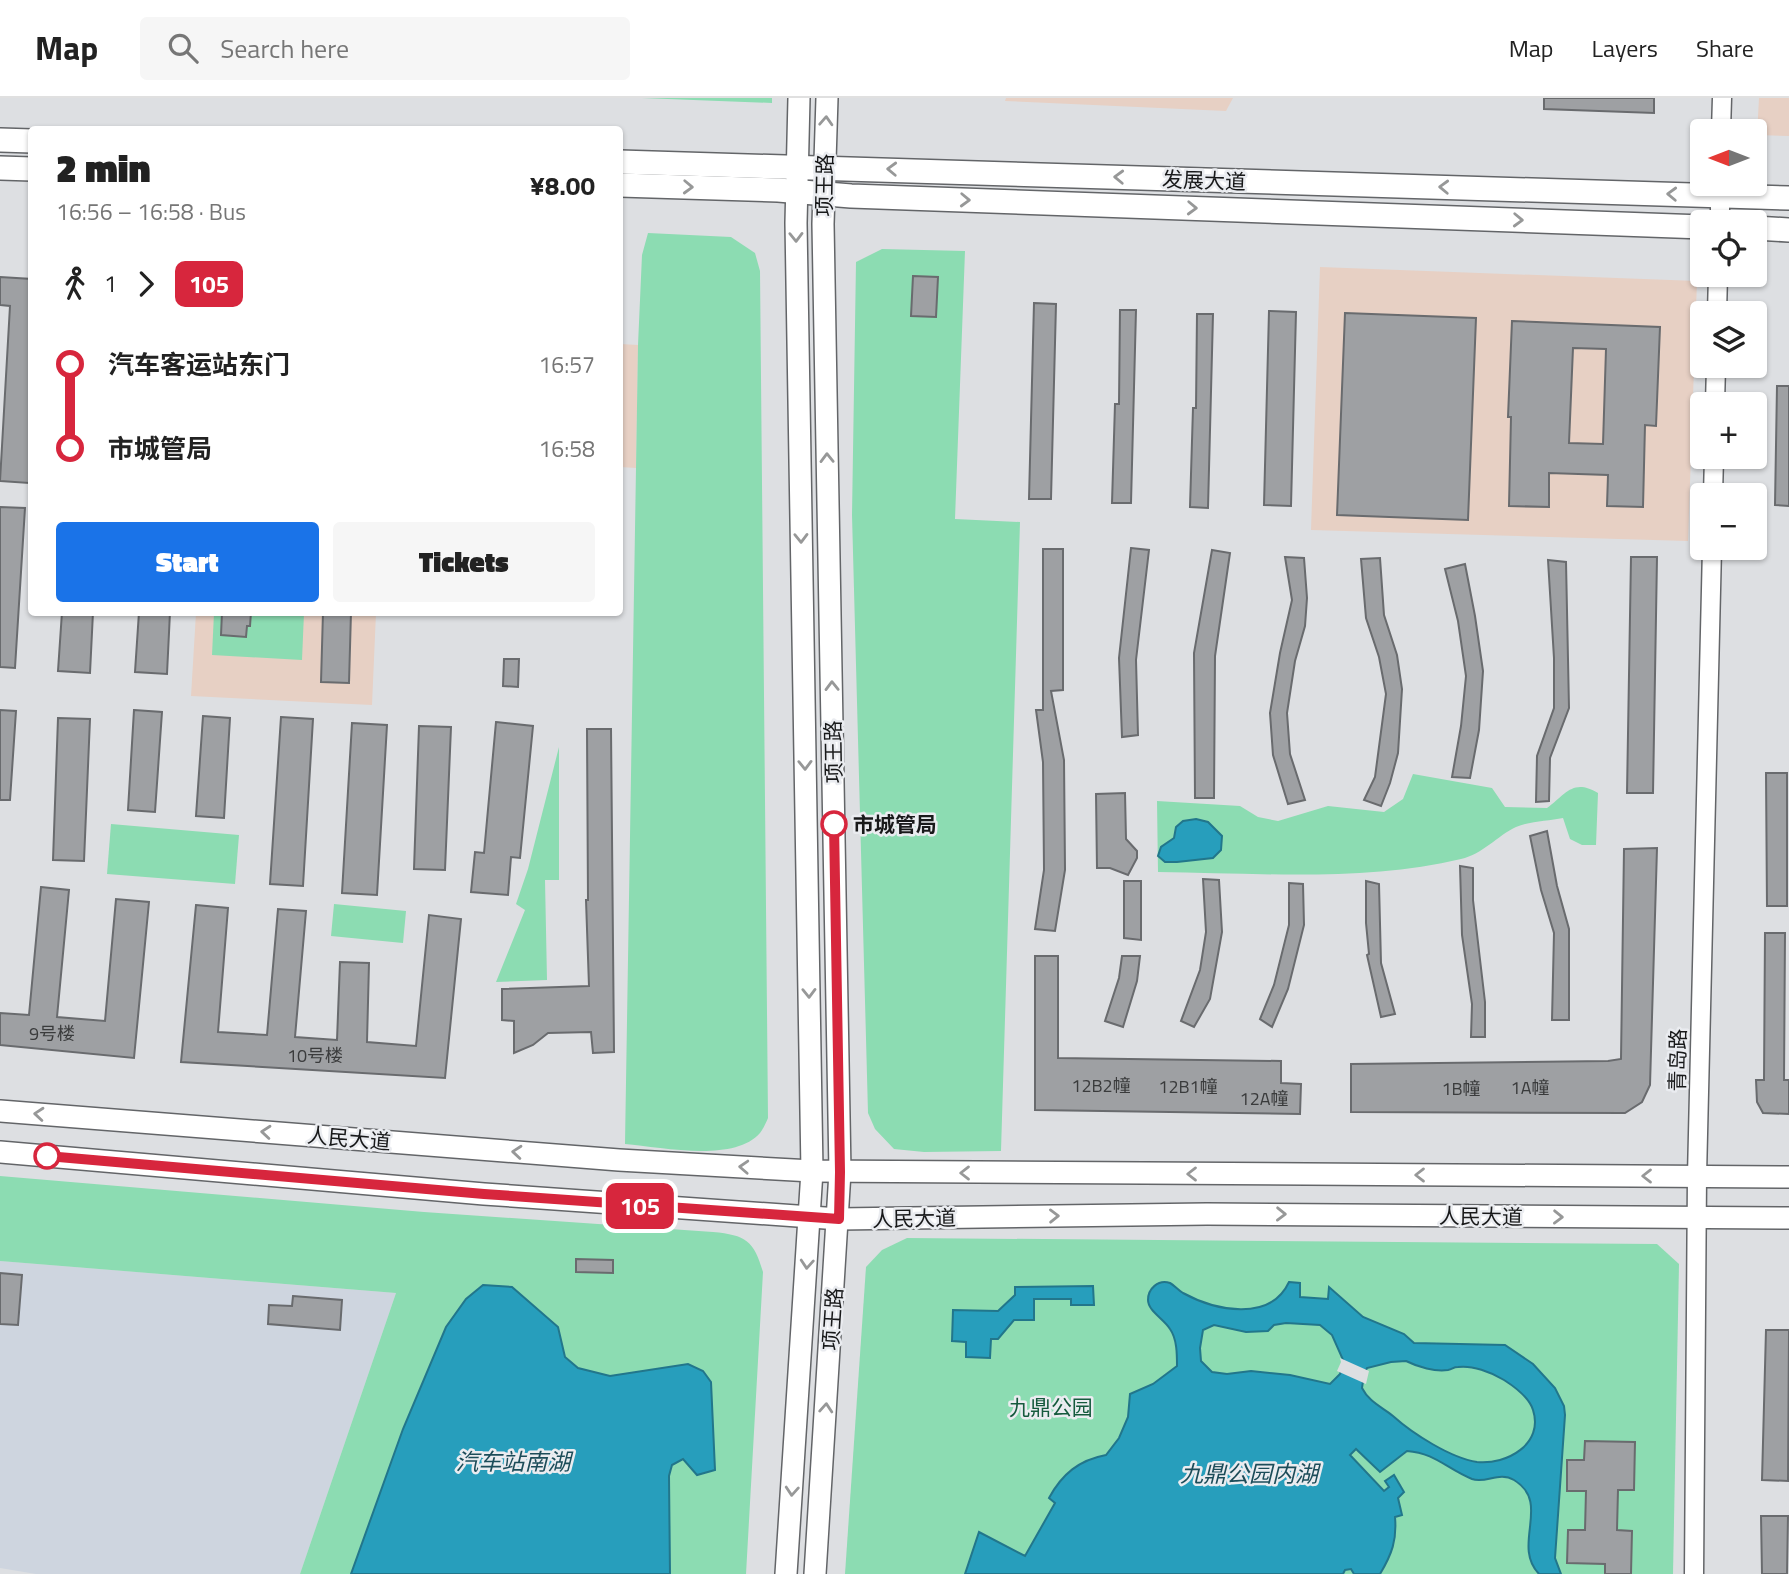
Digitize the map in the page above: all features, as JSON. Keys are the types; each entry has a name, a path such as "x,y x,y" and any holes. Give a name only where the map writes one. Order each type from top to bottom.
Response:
{"main road":[{"name":"项王路","path":"786,1574 812,1171 796,180 799,98"},
{"name":"项王路","path":"815,1574 840,1172 823,194 827,98"},
{"path":"0,140 28,141"},
{"name":"发展大道","path":"623,162 796,180 823,194 1690,227"},
{"name":"发展大道","path":"623,185 796,180 824,168 1690,189"},
{"path":"0,169 28,169"},
{"name":"发展大道","path":"1768,196 1789,198"},
{"path":"1767,229 1789,229"},
{"name":"人民大道","path":"0,1111 619,1160 812,1171 1789,1177"},
{"name":"人民大道","path":"0,1152 470,1193 810,1218 1207,1214 1789,1218"}],"street":[{"path":"1721,119 1722,98"},
{"name":"青岛路","path":"1695,1574 1697,1176 1712,560"}],"shaded area":[{"path":"1006,98 1233,98 1226,111 1005,101"},
{"path":"1759,98 1789,98 1789,136 1768,135 1768,119 1758,119"},
{"path":"1320,267 1690,281 1690,287 1697,287 1696,301 1690,301 1690,378 1694,378 1693,392 1690,392 1688,541 1311,530"},
{"path":"623,344 638,345 636,468 623,467"},
{"path":"196,616 376,616 372,705 191,696"},
{"path":"0,1261 396,1293 300,1574 36,1574 0,1568"}],"green space":[{"path":"642,98 772,98 772,103"},
{"path":"648,233 731,237 755,253 760,271 768,1118 760,1133 748,1142 733,1148 715,1150 677,1150 625,1144 638,345 642,255"},
{"path":"882,249 965,251 955,519 1020,522 1001,1151 924,1152 894,1149 875,1129 868,1113 852,515 856,262"},
{"path":"214,616 304,616 302,660 212,655"},
{"path":"559,747 559,880 545,880 547,980 496,982 525,910 516,904 528,869"},
{"path":"1413,774 1492,788 1505,807 1547,808 1576,787 1589,789 1598,793 1596,845 1582,845 1570,839 1563,818 1521,825 1469,857 1425,866 1387,871 1310,874 1158,872 1157,801 1240,806 1258,817 1278,821 1328,806 1384,812 1403,799"},
{"path":"111,824 239,835 235,884 107,874"},
{"path":"334,904 406,911 403,943 331,936"},
{"path":"0,1176 424,1212 713,1232 741,1238 756,1253 763,1272 746,1574 300,1574 396,1293 0,1261"},
{"name":"九鼎公园","path":"907,1238 1657,1244 1679,1264 1673,1574 845,1574 866,1267 882,1250"}],"water":[{"path":"1196,819 1208,822 1222,836 1221,850 1213,858 1165,862 1158,856 1161,847 1174,838 1176,827 1183,821"},
{"name":"九鼎公园内湖","path":"1162,1282 1170,1283 1196,1299 1225,1308 1255,1308 1280,1295 1289,1282 1300,1283 1300,1297 1328,1299 1329,1287 1363,1317 1404,1334 1414,1343 1505,1345 1533,1364 1555,1388 1564,1406 1555,1558 1561,1574 1539,1574 1531,1563 1530,1500 1525,1489 1514,1480 1503,1477 1472,1479 1433,1458 1407,1451 1380,1472 1356,1449 1350,1455 1384,1491 1389,1487 1385,1481 1394,1475 1404,1492 1398,1498 1402,1515 1395,1517 1393,1547 1380,1574 1354,1574 1351,1569 1345,1570 1343,1574 965,1574 979,1532 1025,1556 1055,1503 1049,1498 1060,1482 1080,1464 1106,1455 1119,1438 1128,1417 1130,1394 1153,1384 1177,1366 1172,1333 1149,1304 1148,1296 1154,1286","holes":["1214,1325 1246,1332 1268,1331 1274,1325 1320,1325 1332,1335 1344,1362 1340,1374 1330,1384 1290,1375 1251,1371 1227,1374 1212,1372 1201,1361 1203,1330","1406,1361 1438,1370 1475,1368 1508,1383 1525,1397 1533,1410 1535,1422 1528,1442 1511,1456 1477,1462 1456,1456 1411,1430 1372,1401 1362,1388 1367,1368"]},
{"name":"汽车站南湖","path":"483,1285 512,1287 558,1327 565,1357 578,1368 610,1376 688,1364 703,1371 711,1382 715,1470 697,1475 683,1459 672,1465 669,1476 670,1574 351,1574 403,1429 446,1327 466,1299"},
{"path":"1093,1286 1094,1305 1071,1305 1071,1299 1034,1299 1034,1320 1014,1320 998,1339 991,1339 990,1358 966,1357 966,1342 952,1341 953,1310 998,1311 1015,1295 1015,1287"}],"pier":[{"path":"1340,1358 1369,1371 1366,1384 1337,1371"}],"building":[{"path":"1544,98 1654,98 1654,113 1544,109"},
{"path":"913,276 938,277 936,317 911,316"},
{"path":"0,277 28,279 28,483 0,481 10,306 0,305"},
{"path":"1034,303 1056,304 1051,499 1029,499"},
{"path":"1120,310 1136,310 1131,503 1112,503 1115,404 1119,404"},
{"path":"1269,311 1296,312 1291,506 1264,505"},
{"path":"1345,313 1476,318 1468,520 1337,515"},
{"path":"1197,314 1213,314 1208,508 1190,507 1193,408 1196,408"},
{"path":"1512,321 1660,327 1656,426 1645,425 1643,507 1607,506 1608,475 1549,473 1549,507 1509,506 1511,417 1508,417","holes":["1573,348 1606,349 1603,444 1569,443"]},
{"path":"1777,386 1789,386 1789,506 1775,505"},
{"path":"0,507 25,508 15,668 0,667"},
{"path":"1131,548 1149,550 1136,660 1138,735 1122,737 1119,658"},
{"path":"1043,549 1063,549 1063,690 1051,691 1064,760 1065,870 1055,931 1035,929 1044,870 1043,762 1036,710 1043,710"},
{"path":"1212,550 1230,553 1215,656 1214,798 1195,798 1194,653"},
{"path":"1285,557 1304,558 1307,598 1305,626 1295,661 1287,713 1290,754 1305,800 1288,804 1273,755 1270,713 1292,600"},
{"path":"1631,557 1657,557 1653,793 1627,793"},
{"path":"1380,558 1384,615 1397,655 1402,689 1398,753 1381,806 1364,800 1375,777 1386,694 1379,657 1366,618 1361,559"},
{"path":"1548,560 1566,562 1569,708 1550,758 1549,801 1536,802 1537,756 1554,708"},
{"path":"1465,564 1483,671 1479,730 1470,778 1452,777 1466,676 1458,621 1445,569"},
{"path":"62,616 93,616 90,673 58,671"},
{"path":"139,616 170,616 167,674 135,672"},
{"path":"222,616 251,616 246,637 221,635"},
{"path":"323,616 351,616 349,683 321,682"},
{"path":"504,659 519,659 518,687 503,686"},
{"path":"0,710 16,711 10,800 0,800"},
{"path":"134,710 162,712 155,812 128,810"},
{"path":"203,716 230,718 224,818 196,816"},
{"path":"281,717 313,719 303,886 270,884"},
{"path":"58,718 90,719 84,861 53,860"},
{"path":"496,722 533,726 520,858 511,857 508,895 471,892 475,852 484,853"},
{"path":"352,723 387,725 377,895 342,893"},
{"path":"419,726 451,727 445,870 414,869"},
{"path":"587,729 611,729 614,1052 593,1053 591,1032 548,1033 533,1045 514,1053 514,1021 502,1020 502,989 589,986 586,900"},
{"path":"1766,773 1787,773 1787,906 1767,906"},
{"path":"1125,793 1126,839 1137,851 1137,858 1128,875 1110,868 1097,868 1096,794"},
{"path":"1547,831 1557,886 1569,929 1569,1020 1552,1020 1554,933 1541,890 1530,836"},
{"path":"1657,848 1650,1085 1642,1102 1625,1113 1351,1112 1351,1064 1621,1059 1624,849"},
{"path":"1460,866 1473,868 1473,900 1485,1002 1485,1037 1471,1037 1472,1004 1462,935"},
{"path":"1203,879 1219,880 1222,932 1210,999 1194,1027 1181,1021 1200,970 1206,932"},
{"path":"1124,881 1141,881 1141,940 1124,938"},
{"path":"1366,881 1379,884 1381,963 1395,1014 1381,1017 1367,955"},
{"path":"1289,883 1303,884 1304,925 1288,989 1272,1027 1260,1019 1274,985 1289,925"},
{"path":"41,887 69,890 57,1017 105,1021 116,899 149,902 134,1058 0,1045 0,1013 29,1015"},
{"path":"196,905 228,908 218,1032 267,1035 278,909 306,911 295,1037 337,1040 340,962 369,963 367,1042 416,1046 429,915 461,919 445,1078 181,1062"},
{"path":"1765,933 1785,933 1784,1080 1789,1080 1789,1114 1763,1113 1757,1102 1756,1080 1764,1080"},
{"path":"1035,956 1058,956 1058,1058 1281,1061 1281,1083 1301,1084 1300,1114 1035,1110"},
{"path":"1122,956 1140,956 1137,981 1123,1027 1105,1021 1119,978"},
{"path":"576,1259 613,1260 613,1273 576,1272"},
{"path":"0,1273 22,1275 18,1325 0,1324"},
{"path":"293,1296 342,1300 340,1330 268,1324 269,1305 292,1306"},
{"path":"1766,1330 1789,1330 1788,1481 1762,1480"},
{"path":"1585,1441 1635,1442 1634,1490 1618,1490 1617,1530 1632,1531 1631,1574 1605,1574 1605,1564 1567,1563 1568,1530 1585,1530 1586,1491 1567,1491 1567,1460 1584,1460"},
{"path":"1761,1516 1788,1516 1787,1574 1762,1574"}],"bus line":[{"name":"105","path":"47,1156 484,1194 839,1219 834,824"}],"place":[{"name":"市城管局","path":"834,824"}]}
